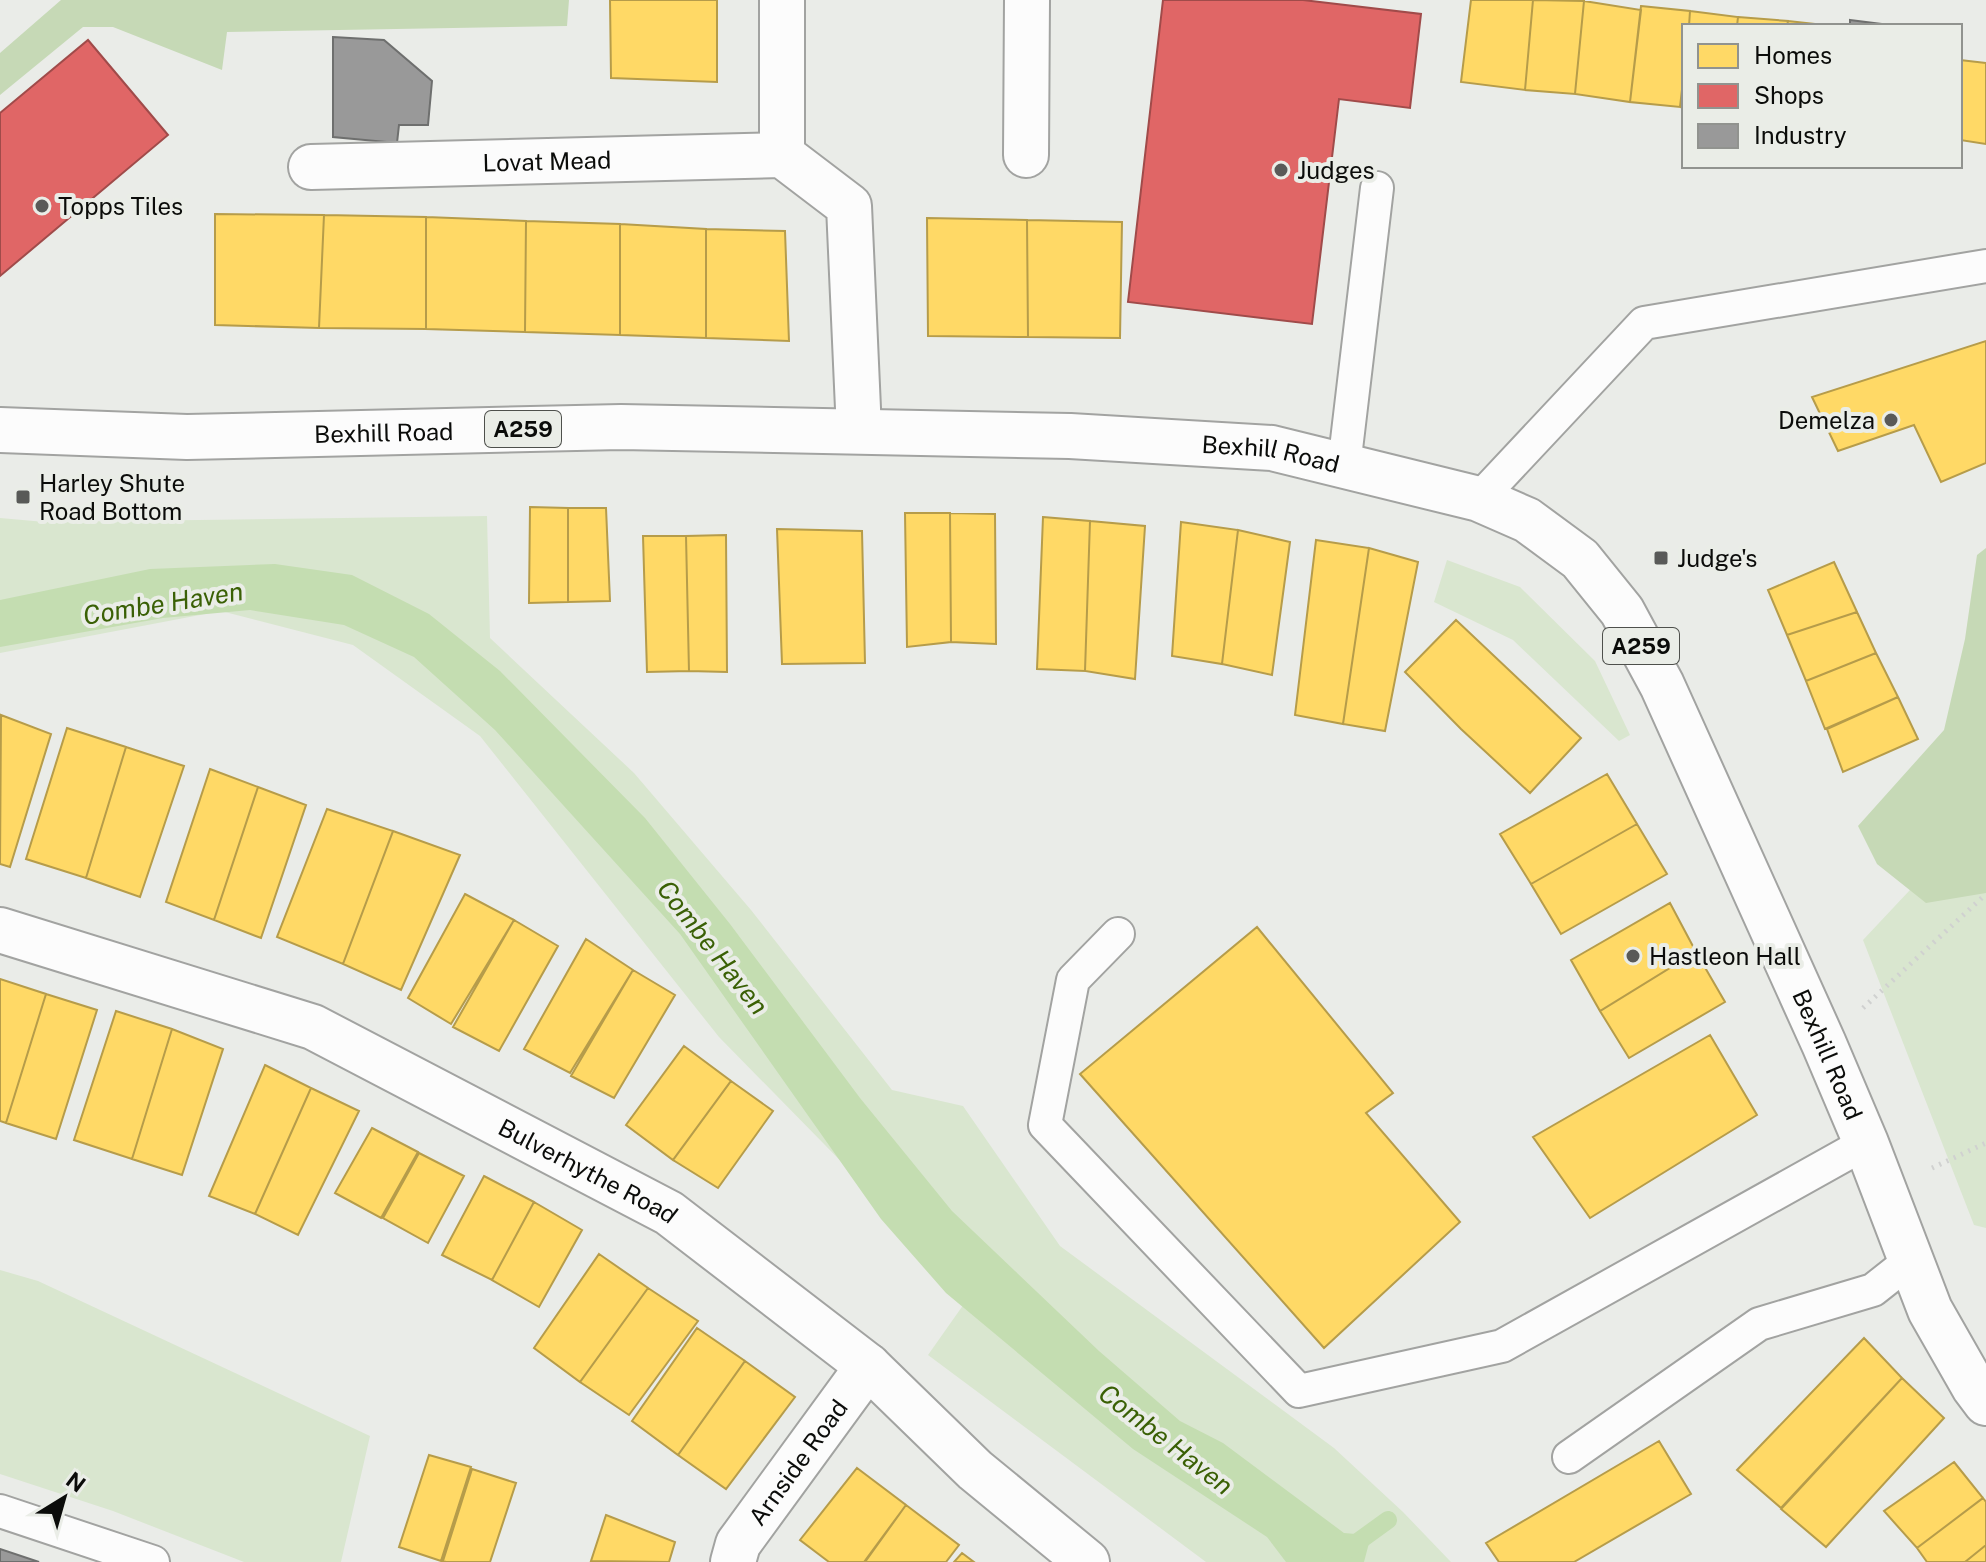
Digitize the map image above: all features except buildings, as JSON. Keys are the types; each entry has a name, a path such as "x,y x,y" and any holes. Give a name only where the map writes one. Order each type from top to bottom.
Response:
{"main road":[{"path":"782,0 782,155 849,206 859,431"},
{"path":"1026,155 1027,0"},
{"name":"Lovat Mead","path":"311,167 782,155"},
{"name":"Bexhill Road","path":"0,430 187,437 621,427 1070,436 1272,448 1479,499 1527,520 1580,559 1622,611 1681,727 1824,1044 1930,1310 1986,1403"},
{"name":"Bulverhythe Road","path":"0,930 313,1027 669,1213 868,1366 975,1470 1087,1562"},
{"name":"Arnside Road","path":"733,1562 738,1544 868,1366"}],"lane":[{"path":"1344,466 1377,188"},
{"path":"1479,499 1644,323 1986,266"},
{"path":"1118,934 1073,980 1045,1125 1299,1391 1502,1346 1866,1143"},
{"path":"1569,1457 1759,1324 1873,1290 1911,1260"},
{"path":"0,1511 153,1562"}],"path":[{"path":"1824,1044 1986,894"}],"shaded area":[{"path":"61,0 569,0 567,26 227,32 222,70 113,27 83,27 0,95 0,53"},
{"path":"487,516 490,638 634,773 751,910 892,1090 963,1106 1060,1246 1334,1448 1451,1562 1206,1562 928,1355 971,1294 719,1037 480,736 353,645 221,611 0,653 0,518 45,522"},
{"path":"1986,548 1986,893 1926,903 1877,864 1858,826 1944,730 1965,639 1977,555"},
{"path":"1447,560 1520,587 1595,661 1630,735 1619,741 1513,640 1434,602"},
{"path":"1986,809 1986,1228 1974,1225 1863,940"},
{"path":"0,1270 38,1281 370,1436 341,1562 244,1562 113,1511 0,1474"}],"water":[{"name":"Combe Haven","path":"275,564 352,575 429,614 500,671 645,818 730,924 860,1098 952,1211 1099,1351 1180,1421 1223,1443 1344,1533 1367,1535 1369,1543 1364,1562 1286,1562 1267,1537 1133,1449 946,1293 881,1219 680,934 495,730 414,657 344,625 250,610 163,618 0,647 0,600 150,569"}],"waterway":[{"path":"1330,1562 1388,1520"}],"place":[{"name":"Judges","path":"1281,170"},
{"name":"Topps Tiles","path":"42,206"},
{"name":"Demelza","path":"1891,420"},
{"name":"Harley Shute Road Bottom","path":"23,497"},
{"name":"Judge's","path":"1661,558"},
{"name":"Hastleon Hall","path":"1633,956"}]}
